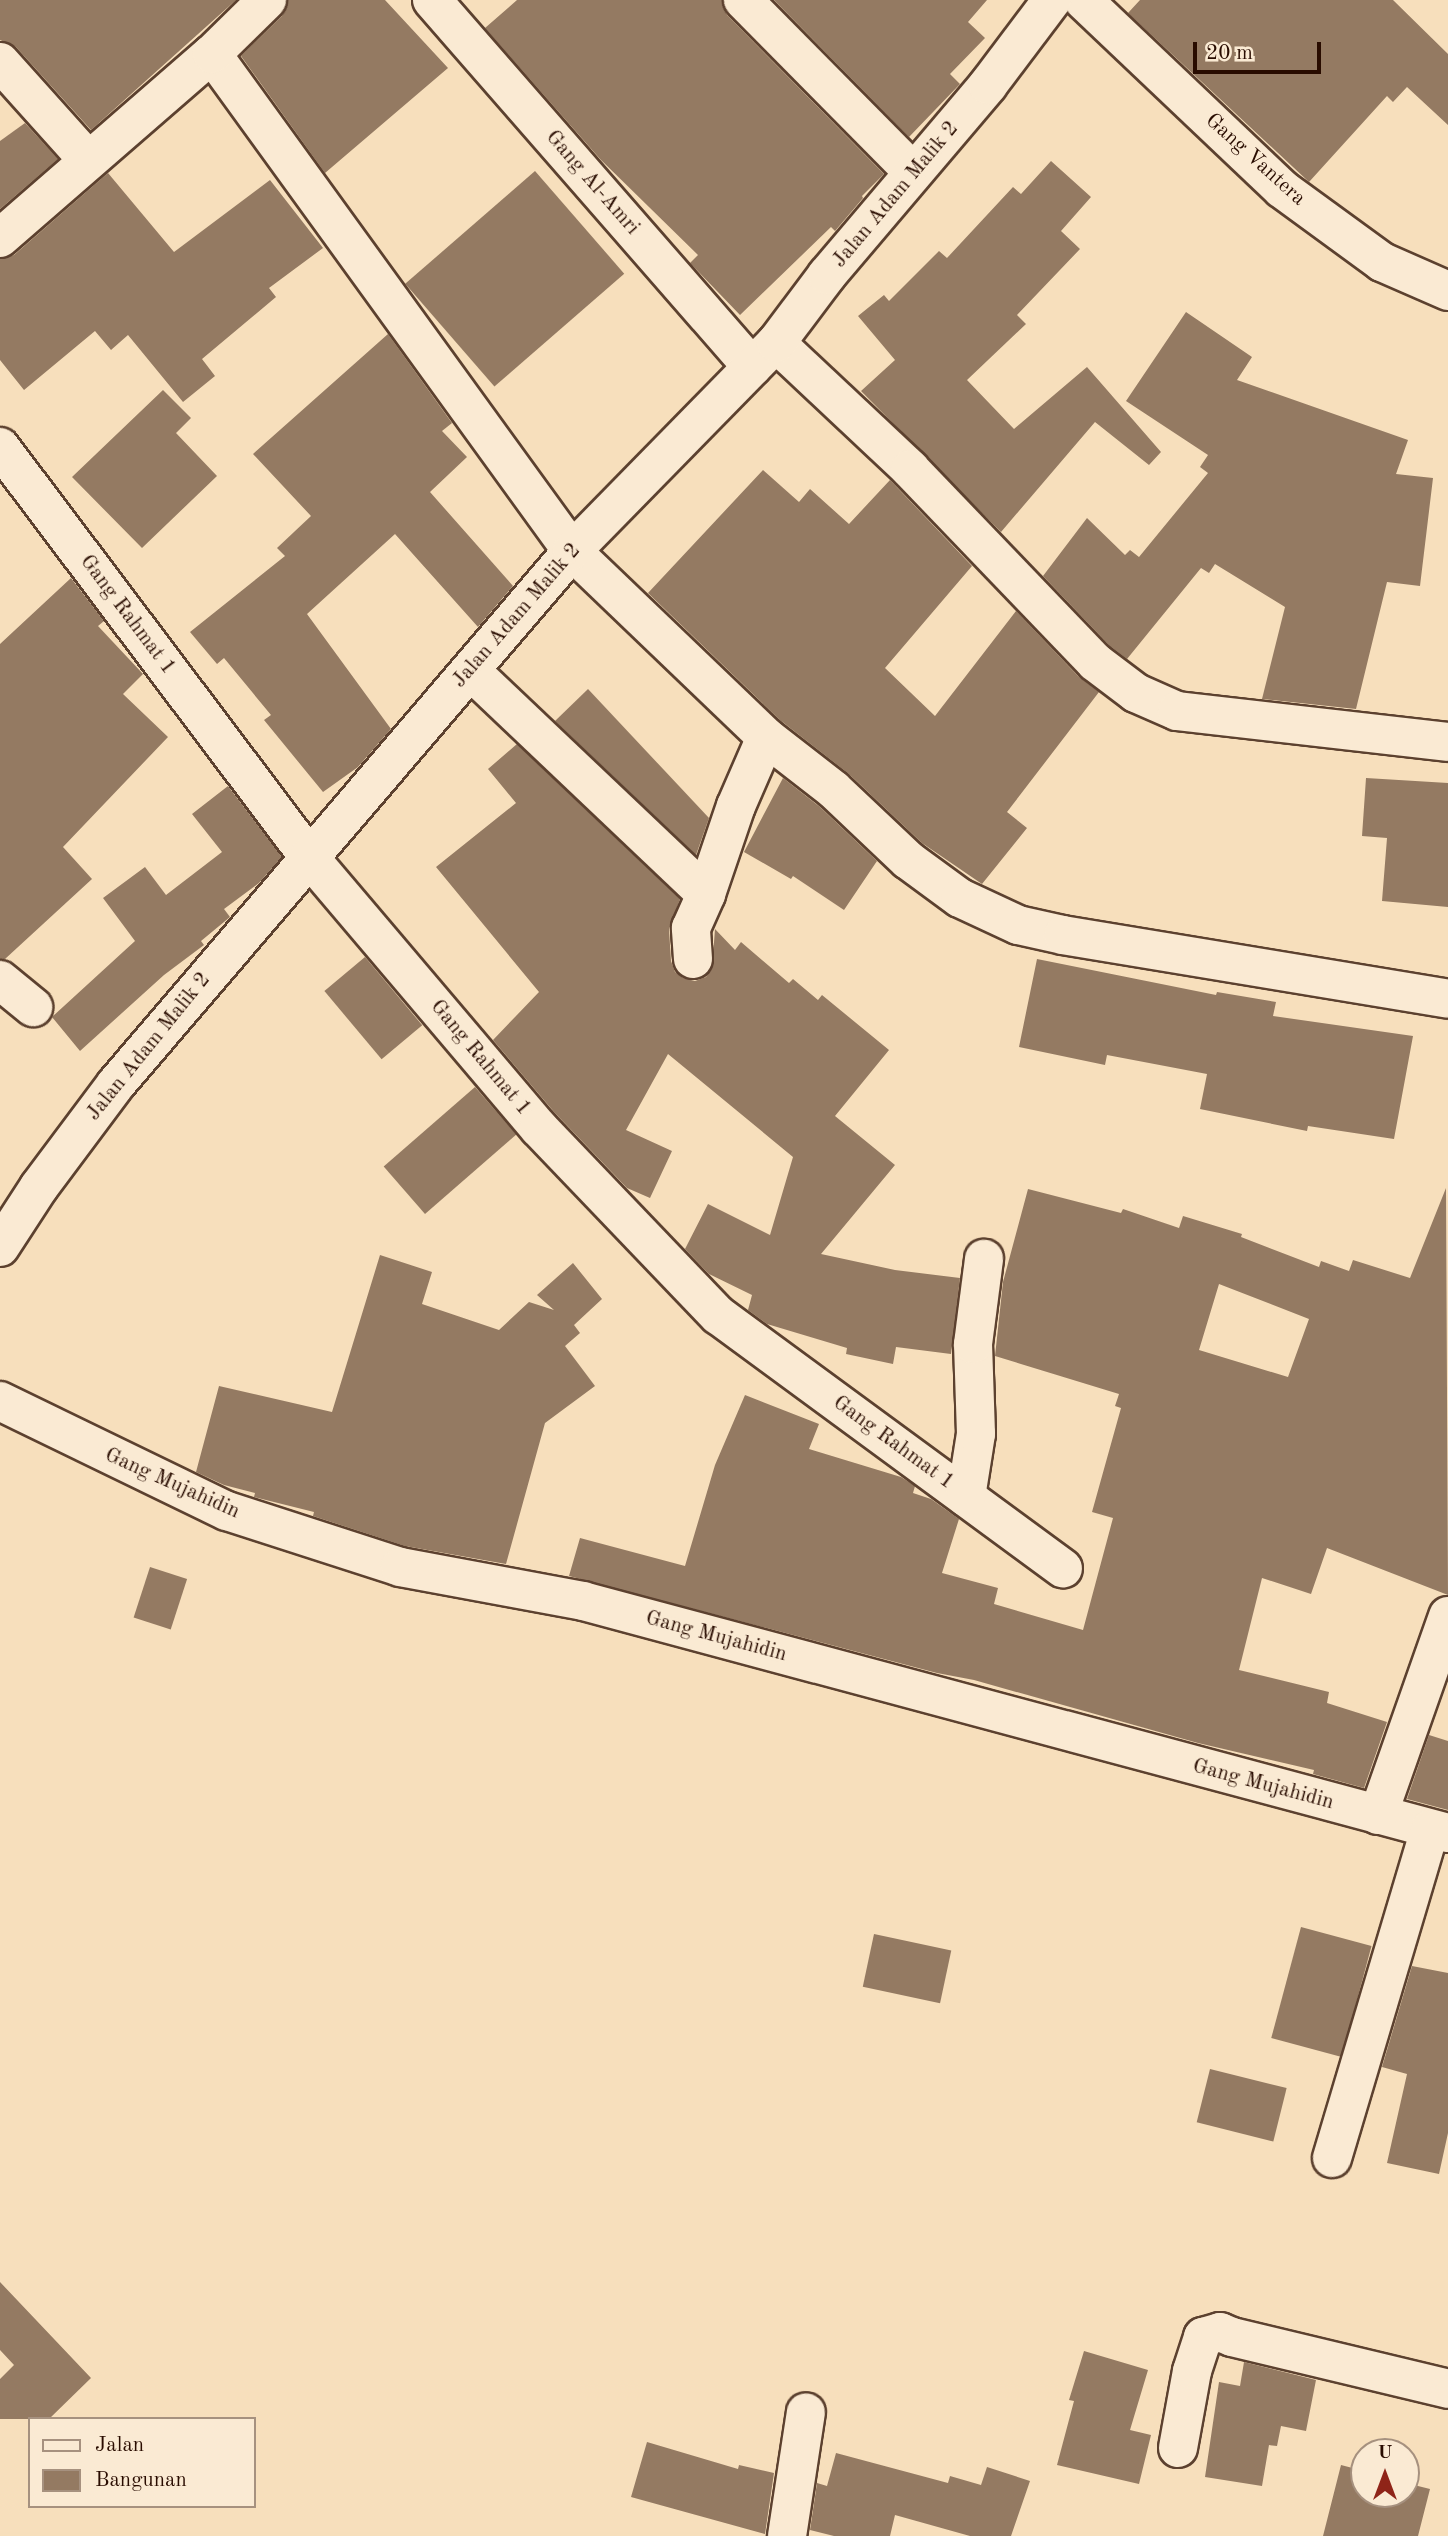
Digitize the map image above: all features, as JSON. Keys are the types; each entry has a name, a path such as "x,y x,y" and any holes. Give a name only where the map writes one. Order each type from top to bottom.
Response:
{"street":[{"path":"0,238 212,54 267,0"},
{"name":"Gang Al-Amri","path":"432,0 764,355 910,469 1095,662 1136,693 1177,711 1448,742"},
{"path":"743,0 913,172"},
{"name":"Gang Vantera","path":"1083,0 1282,188 1382,262 1448,291"},
{"name":"Jalan Adam Malik 2","path":"0,1248 39,1187 116,1084 572,551 764,355 913,172 988,85 1037,6"},
{"path":"212,54 572,551 766,737 834,790 908,860 960,898 1018,925 1063,935 1448,999"},
{"path":"0,62 88,160"},
{"name":"Gang Rahmat 1","path":"0,447 309,857 539,1128 718,1315 1063,1568"},
{"path":"471,671 706,894"},
{"path":"693,958 691,928 706,894 736,806 766,737"},
{"path":"0,980 33,1007"},
{"path":"966,1497 976,1434 973,1344 984,1259"},
{"name":"Gang Mujahidin","path":"0,1401 227,1511 400,1567 583,1601 1439,1831"},
{"path":"1378,1815 1448,1616"},
{"path":"1332,2158 1439,1831"},
{"path":"1178,2448 1192,2371 1203,2337 1220,2332 1448,2389"},
{"path":"787,2536 806,2412"}],"building":[{"path":"0,0 236,0 91,130 16,47 0,40"},
{"path":"288,0 385,0 448,68 325,173 241,56 282,16"},
{"path":"517,0 722,0 727,15 884,174 862,196 835,231 831,227 740,315 690,263 698,255 601,160 485,28"},
{"path":"774,0 987,0 968,22 985,38 950,74 960,84 909,137"},
{"path":"1140,0 1393,0 1448,54 1448,125 1407,87 1393,102 1387,96 1309,182 1128,13"},
{"path":"25,123 58,159 0,209 0,141"},
{"path":"1051,161 1091,197 1061,231 1080,249 1017,315 1026,324 967,380 1014,429 1087,367 1161,452 1149,465 1095,422 1001,532 861,391 895,360 858,316 884,295 889,301 939,251 947,258 1013,187 1021,194"},
{"path":"535,171 624,274 494,386 405,284"},
{"path":"108,173 174,252 270,180 323,248 269,288 276,297 202,359 215,376 183,402 128,335 111,350 95,331 24,390 0,360 0,259 14,255"},
{"path":"1186,312 1252,357 1237,380 1408,440 1396,474 1433,478 1420,586 1387,582 1356,709 1262,699 1285,607 1215,564 1209,573 1201,568 1127,659 1110,646 1043,576 1087,518 1125,555 1130,550 1139,557 1208,473 1200,467 1208,455 1126,401"},
{"path":"388,334 452,423 442,431 467,457 430,492 513,586 478,627 395,534 307,614 391,729 358,767 323,792 264,720 271,715 224,658 217,664 190,632 285,556 277,548 311,516 253,454"},
{"path":"163,390 191,418 176,433 217,476 142,548 72,477"},
{"path":"763,470 799,502 810,489 849,524 890,480 972,566 885,668 935,716 1016,611 1079,677 1099,692 1007,812 1027,828 982,884 922,843 849,774 780,720 648,593"},
{"path":"71,578 104,621 98,626 143,674 123,694 168,737 63,847 92,879 5,959 0,959 0,644"},
{"path":"588,689 709,818 696,855 555,721"},
{"path":"517,744 680,899 669,929 671,961 675,972 683,978 695,981 706,977 712,969 715,929 735,950 741,942 789,983 793,979 818,1000 822,995 889,1050 835,1116 895,1165 821,1254 895,1270 960,1278 951,1354 896,1347 893,1364 846,1354 847,1348 767,1324 748,1310 752,1295 709,1274 685,1249 708,1204 770,1235 793,1157 668,1054 626,1130 672,1151 650,1198 627,1188 555,1113 493,1040 539,992 436,867 516,803 488,769"},
{"path":"783,778 820,807 877,861 844,910 793,876 791,879 744,852"},
{"path":"1366,778 1448,783 1448,907 1382,901 1387,838 1362,836"},
{"path":"228,786 282,857 259,883 224,909 230,917 201,941 204,945 164,975 80,1051 52,1017 135,941 103,898 145,867 166,895 222,852 192,814"},
{"path":"365,957 422,1025 382,1059 324,991"},
{"path":"1037,959 1216,995 1217,992 1276,1002 1273,1016 1413,1036 1394,1139 1308,1126 1307,1131 1200,1109 1207,1074 1107,1055 1105,1065 1019,1047"},
{"path":"475,1087 516,1135 425,1214 384,1166"},
{"path":"1446,1188 1448,1595 1327,1548 1311,1594 1262,1578 1239,1670 1329,1692 1327,1703 1387,1722 1364,1788 1313,1774 1314,1770 1198,1743 974,1680 937,1673 569,1576 580,1538 685,1566 715,1465 745,1395 819,1424 809,1449 901,1477 915,1486 913,1493 931,1499 959,1519 942,1573 998,1588 994,1604 1083,1630 1113,1518 1092,1512 1121,1408 1115,1406 1119,1394 995,1356 1003,1282 1028,1189 1121,1213 1123,1209 1179,1228 1183,1216 1242,1234 1241,1237 1319,1267 1321,1261 1349,1271 1353,1260 1410,1278","holes":["1219,1284 1309,1319 1288,1377 1199,1350"]},
{"path":"380,1255 432,1272 422,1304 499,1330 529,1302 554,1310 537,1295 573,1263 602,1299 574,1325 580,1333 565,1346 595,1386 545,1423 506,1564 405,1546 313,1516 314,1512 254,1497 255,1493 224,1485 196,1472 219,1386 332,1412"},
{"path":"150,1567 187,1579 171,1629 134,1617"},
{"path":"1429,1735 1448,1741 1448,1810 1407,1799"},
{"path":"1301,1927 1372,1946 1342,2057 1271,2038"},
{"path":"874,1934 951,1950 940,2003 863,1987"},
{"path":"1412,1966 1448,1973 1448,2133 1439,2174 1387,2163 1407,2074 1382,2067"},
{"path":"1210,2069 1287,2088 1273,2141 1197,2122"},
{"path":"0,2282 91,2378 51,2417 0,2419 0,2379 14,2365 0,2350"},
{"path":"1084,2351 1148,2370 1130,2430 1151,2435 1139,2484 1057,2465 1074,2401 1069,2400"},
{"path":"1244,2362 1316,2380 1306,2431 1281,2426 1277,2446 1269,2445 1262,2486 1205,2477 1219,2382 1240,2386"},
{"path":"647,2442 738,2469 739,2465 774,2473 765,2534 631,2497"},
{"path":"836,2453 948,2483 950,2476 981,2485 987,2467 1030,2481 1011,2536 970,2536 895,2515 890,2536 834,2536 810,2530 817,2483 827,2486"},
{"path":"1341,2465 1350,2467 1350,2508 1420,2508 1420,2486 1430,2489 1418,2536 1323,2536"}]}
